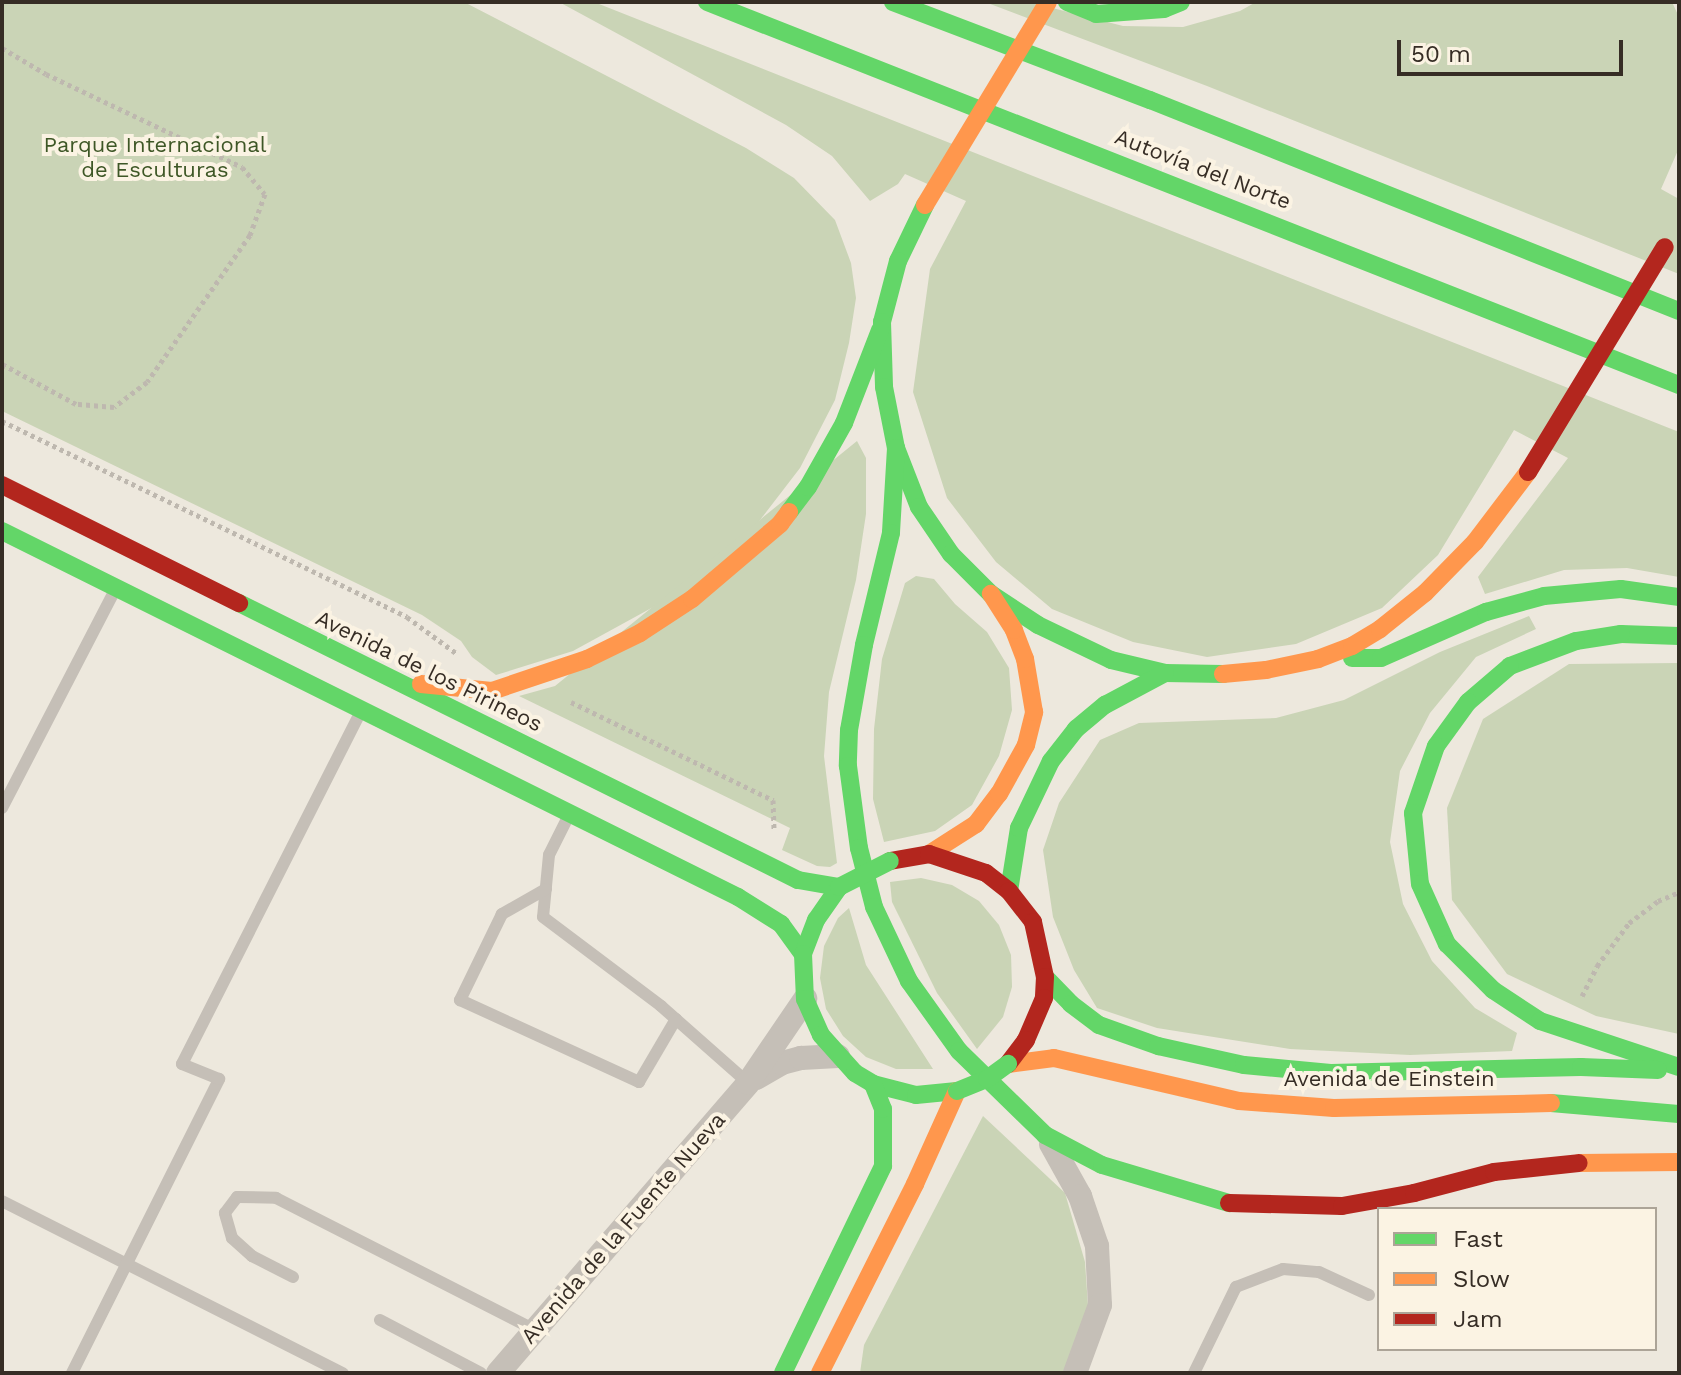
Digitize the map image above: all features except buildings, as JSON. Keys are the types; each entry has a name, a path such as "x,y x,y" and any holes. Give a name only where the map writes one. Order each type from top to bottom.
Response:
{"main road":[{"name":"Autovía del Norte","path":"707,2 1313,238 1679,385"},
{"name":"Autovía del Norte","path":"893,2 1165,105 1679,311"},
{"path":"398,682 492,691 587,659 640,633 692,599 771,533 829,455 882,322 898,261 925,205 1048,2"},
{"path":"1067,2 1096,14 1164,9 1181,2"},
{"path":"1318,659 1380,629 1425,593 1475,542 1528,472 1669,241"},
{"path":"882,322 884,387 896,448 919,507 951,554 991,594 1038,625 1111,660 1165,673 1251,672 1318,659 1381,658 1486,612 1544,596 1621,589 1679,597"},
{"path":"896,448 891,533 864,645 849,730 848,766 859,848 874,907 889,945 932,1018 999,1095 1045,1135 1102,1165 1159,1185 1227,1203 1342,1206 1414,1193 1494,1172 1571,1163 1679,1162"},
{"name":"Avenida de los Pirineos","path":"2,485 798,880 839,887"},
{"path":"2,531 765,913 793,936 803,954"},
{"path":"929,854 976,824 1011,773 1026,745 1032,723 1034,712 1025,659 1014,630 991,594"},
{"path":"1679,636 1621,634 1576,641 1510,666 1468,702 1436,746 1413,813 1420,884 1447,944 1493,990 1540,1021 1679,1070"},
{"path":"1009,891 1019,828 1051,761 1076,729 1105,705 1165,673"},
{"path":"929,854 973,867 1009,891 1033,922 1045,977 1044,998 1036,1019 1008,1064 987,1079 957,1091 916,1095 873,1084 855,1073 821,1035 805,999 803,954 816,920 839,887 890,861 908,855 929,854"},
{"name":"Avenida de Einstein","path":"1045,977 1071,1004 1099,1025 1158,1046 1244,1065 1331,1073 1581,1067 1679,1070"},
{"name":"Avenida de Einstein","path":"1008,1064 1054,1058 1239,1101 1334,1108 1575,1102 1679,1114"},
{"path":"783,1373 883,1166 883,1109 873,1084"},
{"path":"820,1373 915,1184 957,1091"}],"street":[{"name":"Avenida de la Fuente Nueva","path":"498,1373 748,1083 805,999"},
{"name":"Avenida de la Fuente Nueva","path":"748,1083 782,1063 801,1058 838,1056"},
{"path":"1045,1135 1080,1196 1097,1246 1100,1305 1075,1373"}],"lane":[{"path":"2,808 116,588"},
{"path":"72,1373 219,1079 182,1064 362,710"},
{"path":"569,814 549,855 543,917 676,1019 748,1083"},
{"path":"546,889 502,914 460,1000 639,1082 676,1019"},
{"path":"293,1277 252,1256 232,1238 225,1213 237,1197 276,1198 535,1330"},
{"path":"2,1201 343,1373"},
{"path":"1194,1373 1236,1287 1283,1269 1319,1272 1369,1295"},
{"path":"380,1320 481,1373"}],"path":[{"path":"2,48 46,74 242,167 265,194 250,235 147,382 114,407 76,404 2,364"},
{"path":"2,421 407,617 448,644 492,691"},
{"path":"559,701 575,703 773,800 774,830 760,860"},
{"path":"1576,1006 1597,966 1629,923 1658,901 1679,892"}],"green space":[{"name":"Parque Internacional de Esculturas","path":"2,2 464,2 746,148 794,178 835,220 851,263 856,298 835,400 800,468 747,537 677,594 573,651 496,675 472,657 461,641 422,615 2,411"},
{"path":"559,2 594,2 1679,432 1679,577 1627,568 1564,570 1485,594 1478,577 1568,458 1514,430 1438,555 1382,608 1296,644 1207,657 1133,642 1052,609 996,562 947,498 913,392 930,269 966,201 905,174 898,184 870,201 832,156 786,125"},
{"path":"985,2 1029,2 1123,26 1183,27 1240,11 1256,2 1672,2 1679,17 1679,148 1661,189 1679,199 1679,274 1207,86"},
{"path":"857,441 866,458 866,514 856,580 829,692 824,756 837,863 830,867 817,866 782,850 790,828 519,696 555,686"},
{"path":"916,576 934,579 955,604 987,632 1009,668 1012,710 999,756 972,805 935,831 884,842 873,799 874,729 882,659 905,583"},
{"path":"1529,616 1536,629 1476,657 1430,713 1400,771 1390,842 1403,904 1432,961 1475,1008 1517,1033 1512,1051 1410,1055 1290,1049 1157,1028 1097,1008 1074,970 1053,917 1043,850 1059,803 1100,740 1139,723 1276,718 1344,700 1440,652"},
{"path":"1679,663 1679,1034 1596,1016 1507,974 1452,900 1447,808 1483,719 1569,664"},
{"path":"921,878 952,885 979,901 999,925 1011,955 1012,987 1003,1017 977,1049 937,993 892,902 890,882"},
{"path":"849,908 866,965 933,1069 896,1069 866,1057 843,1036 826,1009 820,978 824,946 838,918"},
{"path":"983,1116 1065,1193 1085,1262 1088,1306 1066,1373 860,1373 864,1345"}],"traffic: fast":[{"path":"707,2 1679,385"},
{"path":"893,2 1150,100 1679,311"},
{"path":"1067,2 1096,14 1164,9 1181,2"},
{"path":"925,205 898,261 882,322 884,387 896,448 919,507 951,554 991,594 1038,625 1111,660 1165,673 1223,674"},
{"path":"789,512 808,487 844,423 880,330"},
{"path":"896,448 891,533 864,645 849,730 848,766 859,848 874,907 909,981 959,1051 1045,1135 1102,1165 1229,1203"},
{"path":"2,531 738,897 781,924 803,954"},
{"path":"1352,658 1381,658 1486,612 1544,596 1621,589 1679,597"},
{"path":"239,603 798,880 839,887"},
{"path":"1679,636 1621,634 1576,641 1510,666 1468,702 1436,746 1413,813 1420,884 1447,944 1493,990 1540,1021 1679,1067"},
{"path":"1009,891 1019,828 1051,761 1076,729 1105,705 1165,673"},
{"path":"839,887 890,861"},
{"path":"839,887 816,920 803,954 805,999 821,1035 855,1073 873,1084 916,1095 957,1091"},
{"path":"1045,977 1071,1004 1099,1025 1158,1046 1244,1065 1331,1073 1581,1067 1658,1070"},
{"path":"957,1091 987,1079 1008,1064"},
{"path":"783,1373 883,1166 883,1109 873,1084"},
{"path":"1551,1103 1679,1114"}],"traffic: slow":[{"path":"925,205 1048,2"},
{"path":"1223,674 1266,670 1318,659 1352,646 1380,629 1425,593 1475,542 1528,472"},
{"path":"421,684 492,691 587,659 640,633 692,599 780,524 789,512"},
{"path":"929,854 976,824 999,794 1026,745 1034,712 1025,659 1014,630 991,594"},
{"path":"1008,1064 1054,1058 1239,1101 1334,1108 1551,1103"},
{"path":"820,1373 915,1184 957,1091"},
{"path":"1579,1163 1679,1162"}],"traffic: jam":[{"path":"1528,472 1665,247"},
{"path":"2,485 239,603"},
{"path":"890,861 929,854 986,873 1009,891 1033,922 1045,977 1044,998 1026,1040 1008,1064"},
{"path":"1229,1203 1342,1206 1414,1193 1494,1172 1579,1163"}]}
